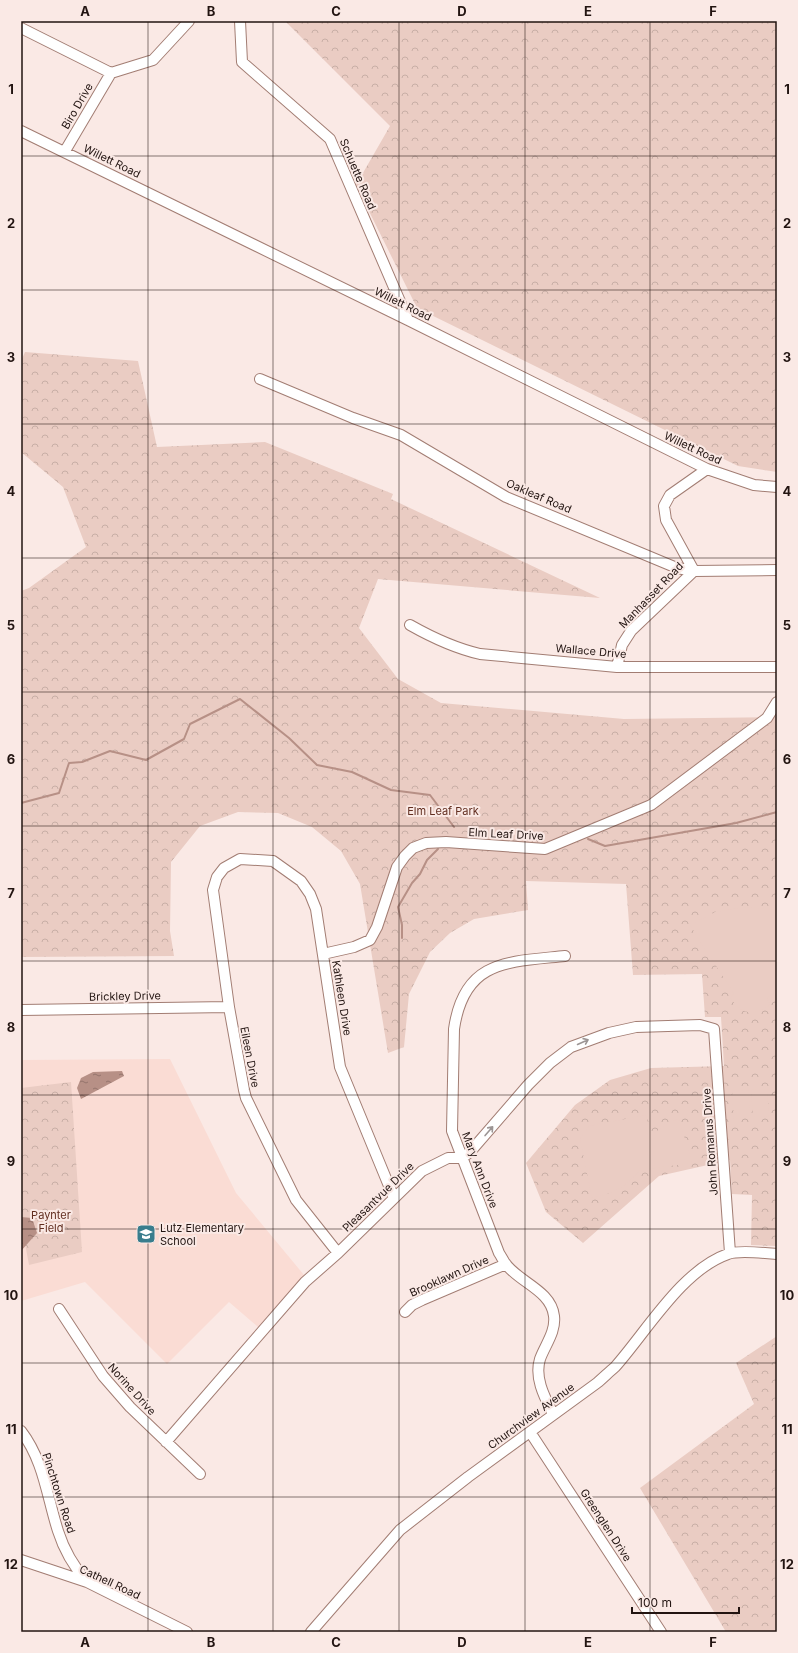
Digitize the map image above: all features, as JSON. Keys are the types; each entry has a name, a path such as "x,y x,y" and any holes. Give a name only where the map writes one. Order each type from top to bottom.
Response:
{"street":[{"path":"25,29 111,73 153,60 189,21"},
{"name":"Schuette Road","path":"240,21 242,62 330,139 408,320"},
{"name":"Biro Drive","path":"65,151 111,73"},
{"name":"Willett Road","path":"21,131 65,151 707,469 754,485 777,487"},
{"name":"Oakleaf Road","path":"260,379 353,418 401,435 506,497 677,568 694,571 777,570"},
{"name":"Manhasset Road","path":"617,667 622,646 631,631 694,571 666,520 664,506 670,495 707,469"},
{"name":"Wallace Drive","path":"410,625 436,640 480,654 617,667 777,667"},
{"name":"Elm Leaf Drive","path":"323,954 354,947 370,940 377,927 397,867 413,848 426,843 446,842 545,850 651,805 767,718 777,702"},
{"name":"Kathleen Drive","path":"224,868 240,858 273,861 301,881 310,894 316,909 340,1067 394,1198"},
{"name":"Eileen Drive","path":"224,868 217,877 213,890 229,1007 246,1098 296,1200 338,1253"},
{"name":"Mary Ann Drive","path":"554,1414 540,1386 538,1370 540,1360 551,1337 554,1316 546,1298 506,1264 499,1253 452,1131 454,1029 456,1012 463,995 475,978 491,969 510,963 565,956"},
{"name":"Brickley Drive","path":"21,1010 229,1007"},
{"name":"John Romanus Drive","path":"462,1158 470,1152 528,1085 550,1063 571,1047 609,1033 636,1027 700,1025 714,1029 730,1253"},
{"name":"Pleasantvue Drive","path":"166,1442 305,1282 338,1253 422,1171 448,1158 462,1158"},
{"name":"Churchview Avenue","path":"311,1632 400,1530 468,1477 597,1383 614,1367 672,1297 691,1277 710,1262 730,1253 777,1254"},
{"name":"Brooklawn Drive","path":"405,1312 412,1305 422,1300 506,1264"},
{"name":"Norine Drive","path":"59,1309 103,1376 130,1407 200,1474"},
{"name":"Pinchtown Road","path":"21,1431 40,1464 58,1532 73,1564 87,1582"},
{"name":"Greenglen Drive","path":"530,1432 661,1632"},
{"name":"Cathell Road","path":"21,1560 87,1582 187,1632"}],"shaded area":[{"name":"Lutz Elementary School","path":"170,1059 236,1193 304,1275 258,1327 229,1302 167,1364 85,1282 21,1301 21,1060"}],"green space":[{"path":"285,21 777,21 777,472 738,466 417,308 356,185 390,126"},
{"name":"Elm Leaf Park","path":"25,352 138,361 157,447 265,442 393,494 391,499 600,598 378,579 359,628 398,679 441,703 624,719 777,717 777,1246 751,1245 752,1195 732,1194 730,1160 659,1176 583,1243 546,1212 526,1163 575,1105 610,1080 651,1068 724,1066 721,1017 705,1017 702,974 633,975 626,884 526,881 528,910 474,919 450,933 430,952 409,994 404,1047 388,1053 360,884 341,851 312,827 278,813 238,812 200,826 171,862 170,931 174,956 21,957 21,591 29,588 86,547 63,487 21,452 21,361"},
{"path":"744,907 777,910 777,992 767,998 770,1005 764,1009 753,1012 743,1010 734,1003 730,997 734,994 690,925 715,912"},
{"name":"Paynter Field","path":"71,1082 82,1252 29,1265 21,1222 21,1088"},
{"path":"767,1089 769,1116 753,1117 751,1090"},
{"path":"748,1090 751,1117 734,1119 732,1091"},
{"path":"646,1115 651,1135 672,1121 679,1119 692,1163 640,1170 630,1181 613,1192 592,1198 580,1139 589,1126"},
{"path":"777,1336 777,1632 726,1632 640,1488 754,1404 736,1363"}],"water":[{"path":"122,1071 124,1076 81,1099 77,1088 81,1078 93,1072"},
{"path":"21,1217 32,1218 37,1233 21,1251"}],"waterway":[{"path":"21,803 59,793 69,763 82,762 110,751 146,760 184,739 190,724 240,699 289,738 317,765 352,772 391,790 430,795 454,827"},
{"path":"588,839 605,846 736,823 777,812"},
{"path":"402,938 402,925 398,907 412,883 420,874 427,860 438,849"}],"place":[{"name":"Lutz Elementary School","path":"146,1234"}]}
